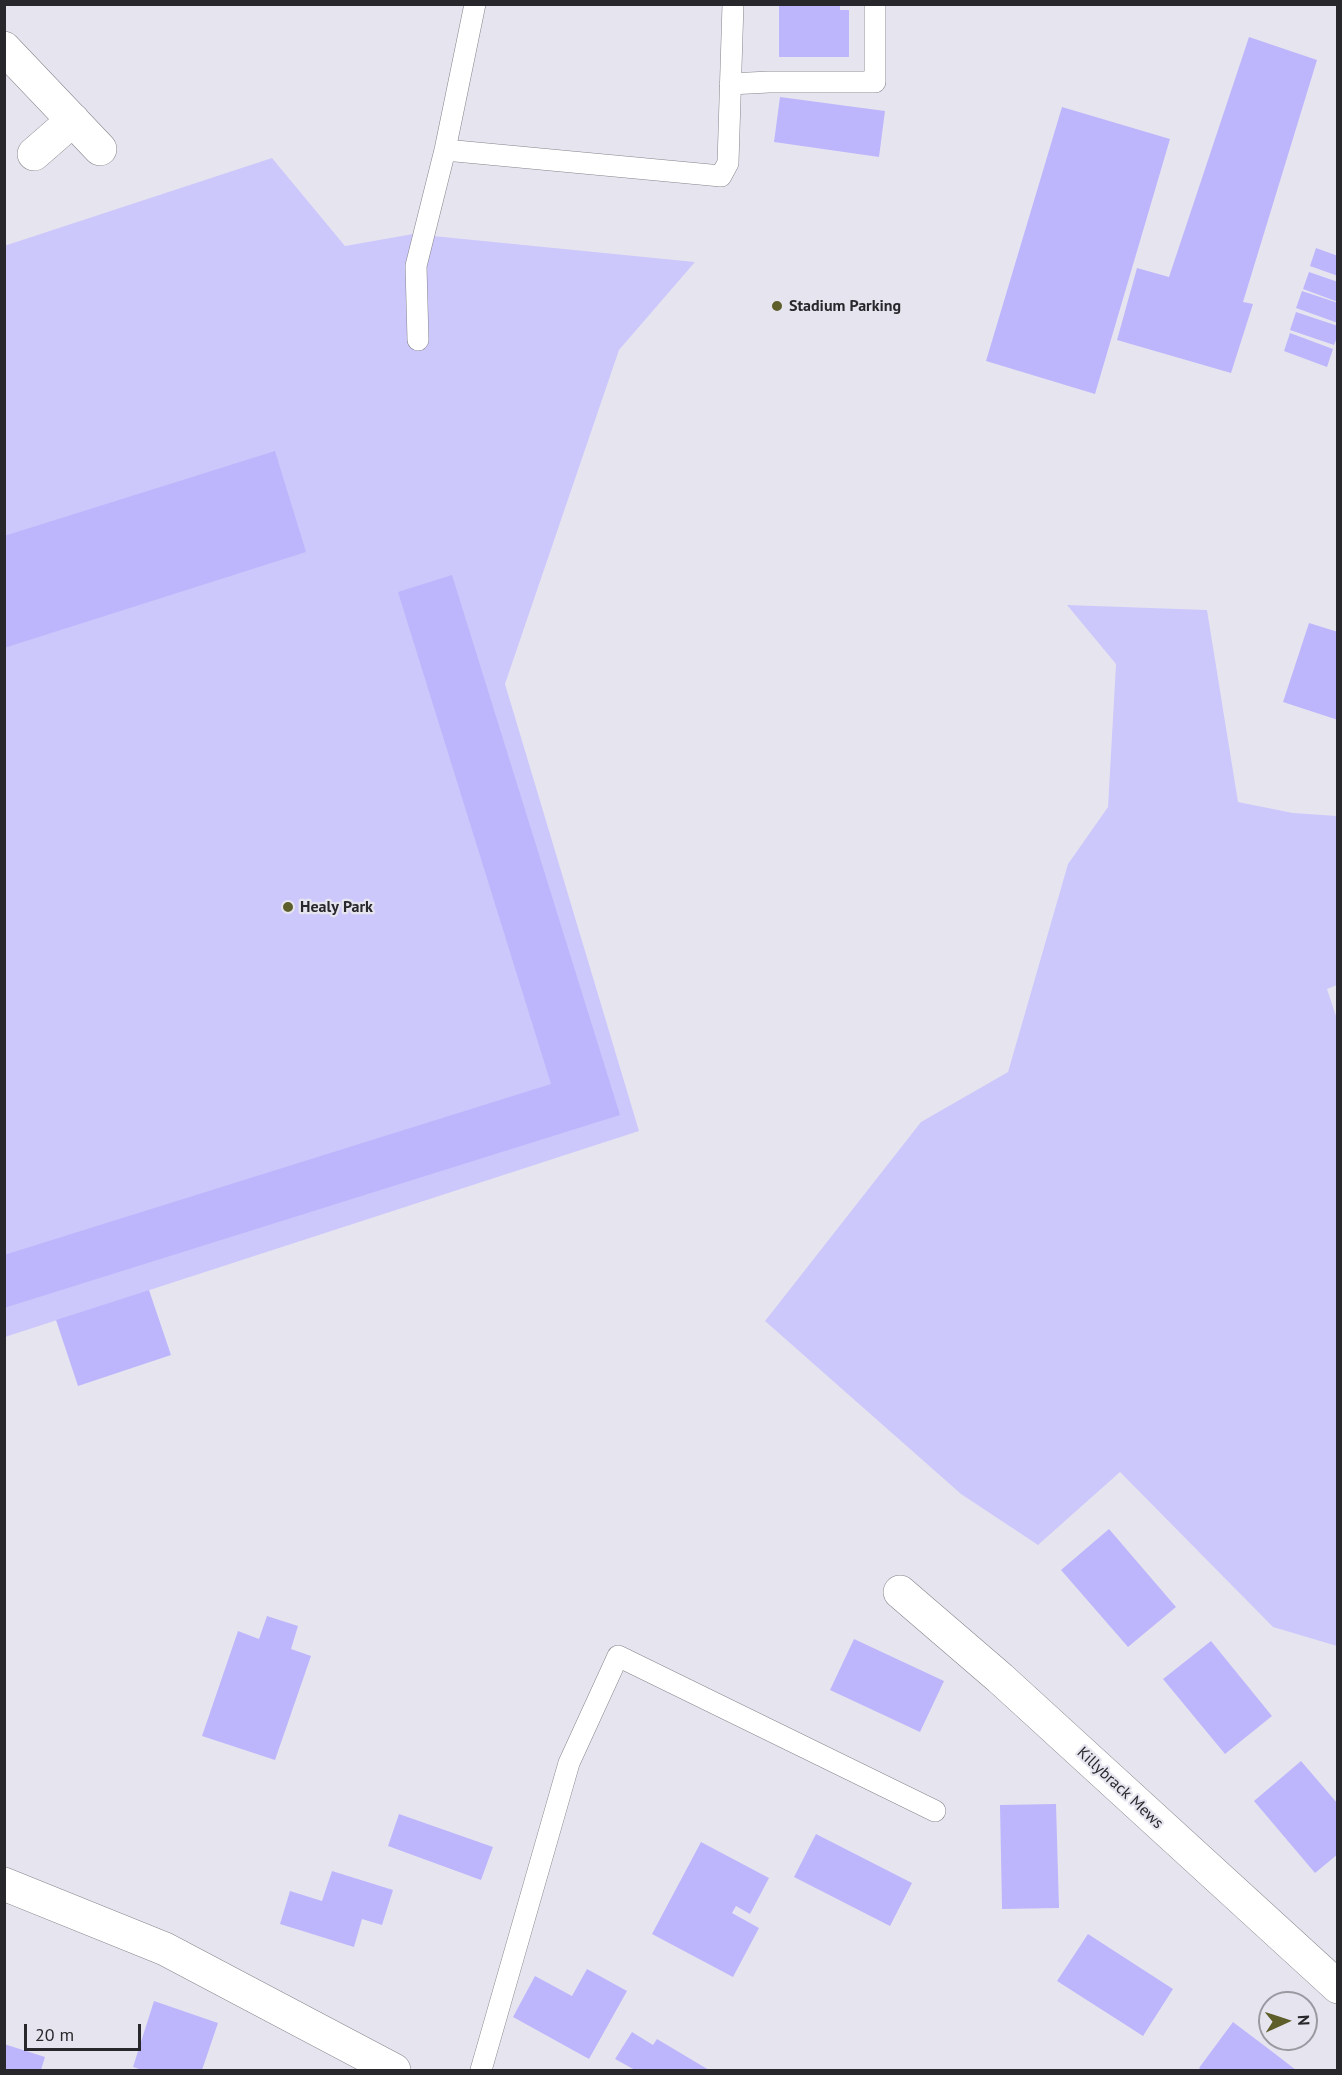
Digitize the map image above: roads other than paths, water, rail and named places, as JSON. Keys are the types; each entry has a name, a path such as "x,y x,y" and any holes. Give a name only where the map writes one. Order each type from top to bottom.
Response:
{"street":[{"path":"4,48 100,149"},
{"path":"34,154 73,120"},
{"name":"Killybrack Mews","path":"900,1592 1000,1678 1338,1987"},
{"path":"4,1884 165,1949 394,2070"}],"lane":[{"path":"418,339 416,266 446,150 475,4"},
{"path":"446,150 721,176 728,164 733,4"},
{"path":"730,84 875,82 875,4"},
{"path":"481,2070 569,1763 618,1656 935,1811"}],"place":[{"name":"Stadium Parking","path":"777,306"},
{"name":"Healy Park","path":"288,907"}]}
